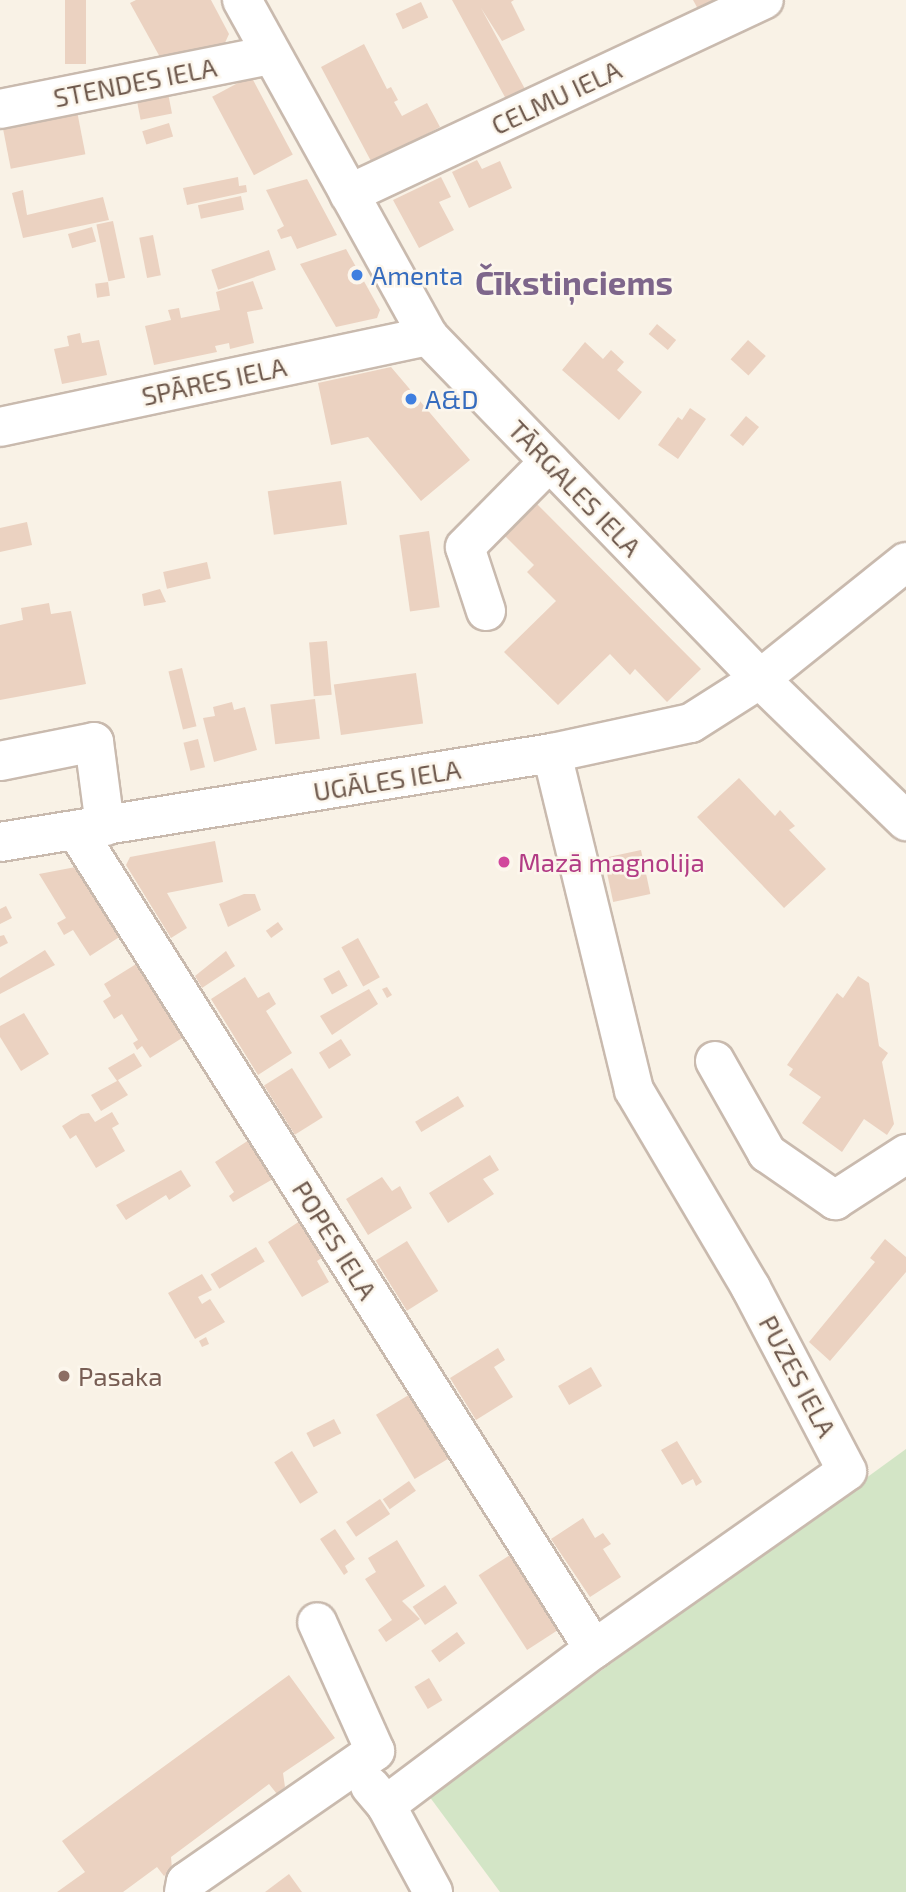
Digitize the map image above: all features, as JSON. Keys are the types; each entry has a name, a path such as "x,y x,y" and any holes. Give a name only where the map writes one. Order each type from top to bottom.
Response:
{"street":[{"name":"TĀRGALES IELA","path":"242,0 270,55 428,336 760,679 906,821"},
{"name":"CELMU IELA","path":"349,194 764,0"},
{"name":"STENDES IELA","path":"0,108 270,55"},
{"name":"SPĀRES IELA","path":"0,427 428,336"},
{"path":"485,611 465,547 549,461"},
{"name":"UGĀLES IELA","path":"0,842 552,753 691,723 760,679 906,562"},
{"path":"0,761 94,742 91,828"},
{"name":"PUZES IELA","path":"386,1805 594,1649 847,1471 751,1288 634,1090 552,753"},
{"name":"POPES IELA","path":"91,828 594,1649"},
{"path":"715,1061 767,1153 835,1200 906,1154"},
{"path":"184,1892 186,1882 375,1751 317,1622"},
{"path":"353,1765 386,1805 433,1892"}],"green space":[{"path":"906,1449 906,1892 500,1892 429,1796"}],"building":[{"path":"65,0 86,0 86,64 65,64"},
{"path":"136,0 211,0 229,34 224,45 161,59 130,3"},
{"path":"452,0 514,0 511,2 525,30 502,41 481,8 525,89 506,99"},
{"path":"693,0 718,0 698,9"},
{"path":"421,2 428,17 403,29 396,14"},
{"path":"364,44 387,89 391,87 398,100 394,102 402,116 427,103 440,127 372,163 321,67"},
{"path":"251,76 293,155 254,175 212,97"},
{"path":"168,93 172,114 141,120 137,99"},
{"path":"77,111 85,154 11,169 2,126"},
{"path":"169,123 173,136 146,145 142,131"},
{"path":"477,160 482,169 500,161 512,188 469,208 452,172"},
{"path":"238,177 239,186 246,185 247,192 187,205 183,188"},
{"path":"441,177 451,197 439,202 454,230 419,248 393,200"},
{"path":"307,179 337,235 297,249 291,236 281,239 277,230 284,226 266,190"},
{"path":"23,190 27,215 103,197 109,220 23,238 12,193"},
{"path":"241,196 244,210 201,219 198,205"},
{"path":"113,221 125,278 108,281 96,225"},
{"path":"92,227 96,241 72,248 68,234"},
{"path":"153,235 161,275 147,278 139,238"},
{"path":"346,249 380,310 377,318 336,327 300,264"},
{"path":"269,250 276,270 218,290 211,270"},
{"path":"253,281 263,309 247,312 254,343 230,349 229,343 215,346 217,352 154,365 145,326 171,320 168,310 179,308 181,318 220,310 216,292"},
{"path":"108,282 110,296 97,298 95,284"},
{"path":"657,324 676,340 668,350 649,334"},
{"path":"80,333 82,343 99,340 107,375 62,384 54,349 69,346 67,336"},
{"path":"748,340 766,356 748,375 731,359"},
{"path":"585,342 603,359 611,350 624,362 617,370 642,392 619,420 562,370"},
{"path":"391,367 470,460 421,501 368,437 331,445 318,383"},
{"path":"690,408 706,419 678,459 658,445 678,417 682,420"},
{"path":"746,416 759,427 743,446 730,435"},
{"path":"341,481 347,525 274,535 268,491"},
{"path":"536,503 701,669 667,702 635,669 630,675 610,654 558,705 504,652 556,601 527,572 534,565 497,528"},
{"path":"27,522 32,545 0,552 0,528"},
{"path":"429,531 440,607 410,611 399,535"},
{"path":"207,562 211,579 167,589 163,572"},
{"path":"160,589 166,602 144,606 142,594"},
{"path":"49,603 51,614 71,611 86,684 0,700 0,625 23,620 21,608"},
{"path":"327,641 332,695 314,696 309,643"},
{"path":"182,668 197,726 183,730 168,671"},
{"path":"416,673 423,724 341,735 334,685"},
{"path":"315,699 320,739 275,744 270,704"},
{"path":"232,702 234,710 245,707 257,750 214,762 203,718 215,716 213,707"},
{"path":"198,739 205,767 190,771 183,743"},
{"path":"739,778 775,816 780,810 795,826 789,830 826,869 784,908 697,817"},
{"path":"215,841 223,882 167,893 187,928 171,938 126,865 130,857"},
{"path":"641,850 650,894 613,902 604,858"},
{"path":"81,866 124,934 90,956 73,930 64,935 57,923 66,918 39,874"},
{"path":"244,894 255,894 261,910 228,927 219,904"},
{"path":"6,906 12,918 0,924 0,909"},
{"path":"278,922 283,929 271,938 266,931"},
{"path":"4,935 8,943 0,947 0,936"},
{"path":"358,938 380,977 363,987 341,947"},
{"path":"45,950 55,965 0,994 0,978"},
{"path":"226,951 235,966 202,988 195,976"},
{"path":"141,961 187,1035 150,1058 142,1046 137,1050 133,1043 138,1040 122,1014 114,1019 103,1001 111,996 104,984"},
{"path":"339,970 348,986 332,994 323,979"},
{"path":"858,976 869,983 879,1046 888,1053 882,1062 894,1124 887,1135 864,1119 842,1152 802,1123 821,1097 789,1075 793,1069 787,1065 837,993 843,998"},
{"path":"245,977 258,998 269,992 276,1004 266,1011 292,1053 258,1075 211,999"},
{"path":"387,987 392,995 387,998 382,989"},
{"path":"369,989 378,1004 332,1035 320,1016"},
{"path":"24,1013 49,1054 21,1071 0,1037 0,1026"},
{"path":"341,1039 351,1055 329,1069 319,1053"},
{"path":"134,1053 142,1066 118,1080 128,1095 101,1111 91,1095 117,1081 108,1068"},
{"path":"292,1068 323,1117 295,1135 264,1085"},
{"path":"458,1096 464,1106 421,1132 415,1122"},
{"path":"112,1112 119,1124 112,1128 125,1151 96,1168 76,1135 70,1139 62,1126 81,1114 89,1113 95,1122"},
{"path":"249,1140 273,1179 233,1202 229,1196 234,1192 215,1162"},
{"path":"490,1155 499,1170 483,1179 494,1194 448,1223 429,1193"},
{"path":"181,1170 191,1186 169,1200 166,1195 126,1220 116,1205"},
{"path":"382,1177 392,1191 400,1186 412,1208 368,1235 346,1199"},
{"path":"303,1219 325,1256 317,1261 329,1282 302,1297 268,1242"},
{"path":"885,1239 906,1257 906,1272 830,1361 809,1342 875,1262 870,1258"},
{"path":"407,1241 438,1291 407,1311 376,1261"},
{"path":"256,1247 265,1262 219,1289 211,1274"},
{"path":"202,1274 212,1290 198,1297 202,1304 210,1299 225,1322 195,1339 168,1293"},
{"path":"206,1337 209,1344 202,1347 199,1341"},
{"path":"498,1348 505,1360 494,1367 513,1397 476,1420 450,1378"},
{"path":"591,1367 602,1386 569,1405 558,1386"},
{"path":"412,1393 451,1457 415,1479 376,1415"},
{"path":"334,1419 341,1433 314,1447 306,1433"},
{"path":"677,1441 702,1482 696,1486 693,1479 682,1485 661,1450"},
{"path":"292,1451 318,1493 300,1504 274,1462"},
{"path":"409,1481 416,1491 390,1509 383,1499"},
{"path":"380,1499 390,1514 356,1537 346,1522"},
{"path":"583,1518 595,1538 603,1533 611,1544 603,1549 621,1577 590,1597 551,1539"},
{"path":"335,1529 355,1559 345,1566 348,1572 344,1575 320,1539"},
{"path":"397,1540 425,1586 402,1601 420,1619 386,1642 378,1630 392,1620 365,1579 376,1572 368,1558"},
{"path":"513,1553 561,1628 527,1650 479,1575"},
{"path":"445,1585 457,1603 425,1625 413,1607"},
{"path":"457,1632 465,1643 439,1662 431,1651"},
{"path":"289,1675 335,1738 283,1773 285,1787 277,1794 269,1784 171,1857 172,1869 164,1876 157,1867 123,1892 57,1892 85,1872 62,1841"},
{"path":"429,1678 442,1700 428,1709 414,1687"},
{"path":"289,1874 302,1892 265,1892"}],"place":[{"name":"Amenta","path":"357,275"},
{"name":"A&D","path":"411,399"},
{"name":"Mazā magnolija","path":"504,862"},
{"name":"Pasaka","path":"64,1376"}],"district":[{"name":"Čīkstiņciems","path":"574,283"}]}
